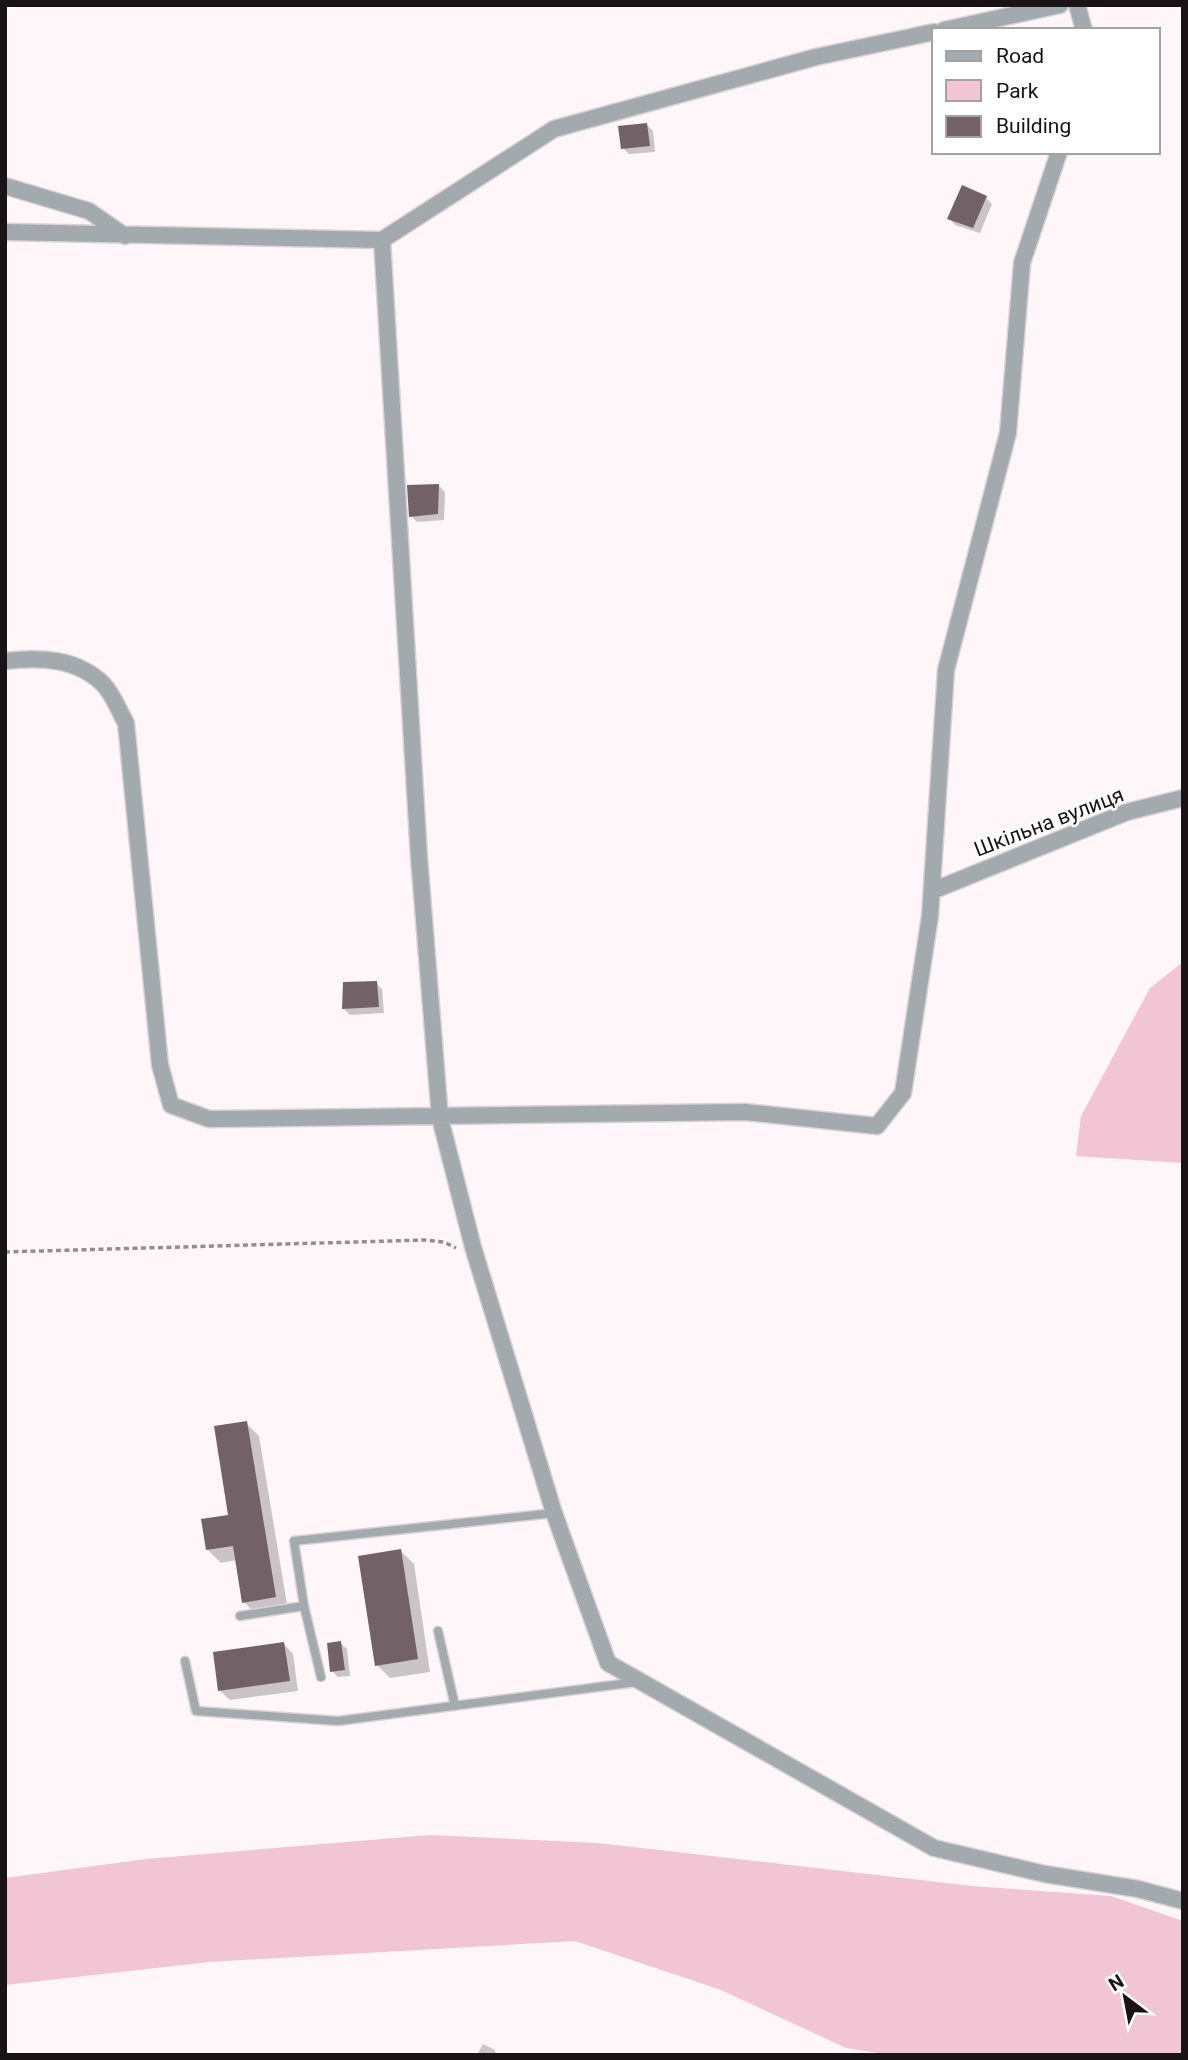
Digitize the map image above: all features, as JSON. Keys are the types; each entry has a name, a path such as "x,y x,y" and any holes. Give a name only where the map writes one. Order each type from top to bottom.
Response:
{"street":[{"path":"953,28 1060,5"},
{"path":"1077,5 1083,28"},
{"path":"5,232 382,240 554,128 816,57 932,32"},
{"path":"5,661 38,657 76,666 104,685 125,723 159,1065 171,1105 209,1119 745,1112 877,1126 904,1093 932,891 946,670 1008,433 1022,263 1058,154"},
{"path":"5,186 89,211 125,236"},
{"path":"382,240 419,857 440,1118 477,1259 554,1513 608,1663 934,1848 1045,1874 1138,1889 1183,1901"},
{"name":"Шкільна вулиця","path":"932,891 1128,812 1183,798"}],"lane":[{"path":"321,1677 304,1606 294,1541 554,1513"},
{"path":"240,1616 304,1606"},
{"path":"438,1631 454,1706"},
{"path":"185,1661 196,1711 338,1721 640,1681"}],"path":[{"path":"5,1252 425,1240 444,1242 477,1259"}],"green space":[{"path":"1183,962 1183,1163 1076,1156 1081,1116 1150,988"},
{"path":"430,1835 598,1843 972,1886 1111,1896 1183,1921 1183,2055 891,2055 846,2048 721,1990 575,1941 210,1962 5,1985 5,1878 146,1859"}],"building":[{"path":"647,123 650,146 621,149 618,126"},
{"path":"962,185 987,196 973,228 947,219"},
{"path":"439,484 438,514 409,517 407,485"},
{"path":"377,981 379,1007 342,1009 343,982"},
{"path":"247,1421 276,1597 242,1603 233,1546 206,1550 201,1519 228,1515 214,1426"},
{"path":"401,1549 418,1659 375,1666 358,1556"},
{"path":"341,1641 345,1670 330,1672 327,1643"},
{"path":"284,1642 290,1681 218,1691 213,1652"}]}
